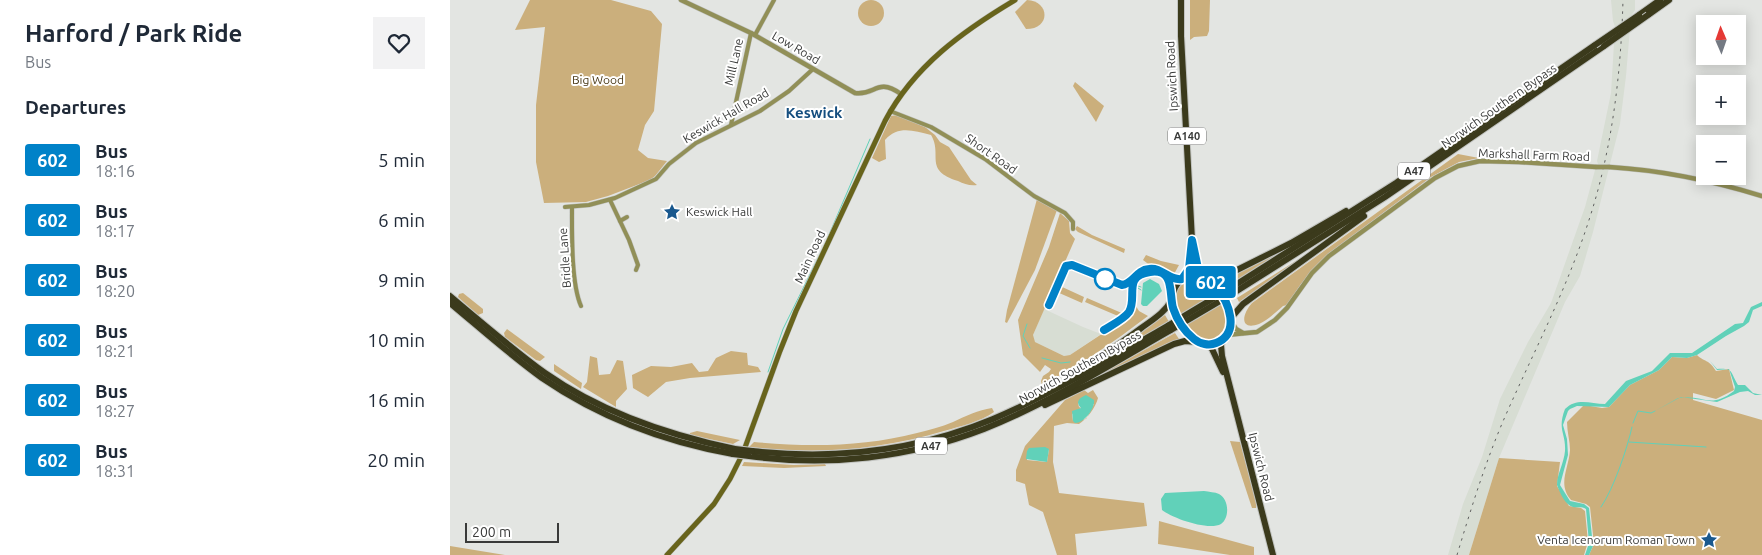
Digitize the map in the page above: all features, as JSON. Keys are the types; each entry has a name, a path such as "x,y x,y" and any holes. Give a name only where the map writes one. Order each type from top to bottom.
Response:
{"highway":[{"name":"Ipswich Road","path":"1181,0 1181,36 1192,240 1196,264 1202,277"},
{"name":"Norwich Southern Bypass","path":"1230,292 1451,146 1660,0"},
{"name":"Norwich Southern Bypass","path":"450,303 528,368 559,389 589,406 656,434 703,448 810,461 856,459 903,452 945,442 984,429 1014,416 1084,379 1334,230 1435,164 1669,0"},
{"name":"A47","path":"1209,280 1222,278 1291,243 1451,146"},
{"name":"A47","path":"1231,319 1243,304 1435,164"},
{"name":"Ipswich Road","path":"1184,278 1189,269 1192,240"},
{"path":"1202,277 1209,280 1223,298 1231,319 1230,330 1216,343 1198,342 1184,329 1175,311 1172,299 1174,288 1184,278 1202,277"},
{"name":"Norwich Southern Bypass","path":"450,296 531,362 561,383 591,400 624,416 662,430 734,451"},
{"name":"A47","path":"992,419 1049,390 1112,350 1160,314 1172,299"},
{"name":"Norwich Southern Bypass","path":"750,454 818,455 880,450 932,440 955,433 1020,407 1171,327"},
{"name":"Ipswich Road","path":"1225,336 1221,350 1228,384 1273,555"},
{"name":"A47","path":"945,442 1007,424 1174,344 1186,341 1198,342"},
{"name":"Ipswich Road","path":"1207,344 1212,349 1228,384"}],"main road":[{"name":"Main Road","path":"667,555 708,511 730,479 742,453 796,311 890,111 912,80 946,46 1015,0"}],"street":[{"name":"Low Road","path":"681,0 753,34 855,93 861,94 878,87 887,86 901,94"},
{"name":"Mill Lane","path":"731,125 753,34 774,0"},
{"name":"Keswick Hall Road","path":"565,207 589,205 610,200 656,180 669,164 684,152 760,111 789,90 813,69"},
{"name":"Short Road","path":"890,111 931,127 979,155 1034,196 1065,213 1071,218 1073,227 1079,225"},
{"path":"1187,140 1204,140"},
{"name":"Markshall Farm Road","path":"1225,336 1256,332 1275,320 1287,308 1312,273 1332,253 1435,178 1452,169 1471,163 1492,161 1636,170 1730,187 1762,196"},
{"path":"610,200 628,237 638,265 636,270"},
{"name":"Bridle Lane","path":"572,207 575,272 578,300 581,306"},
{"path":"620,221 627,217"},
{"path":"1231,319 1236,329 1244,334"}],"shaded area":[{"path":"1611,0 1635,0 1635,10 1631,16 1620,124 1593,232 1580,276 1565,302 1499,458 1469,555 1448,555 1463,504 1482,457 1500,399 1528,342 1551,303 1585,207 1595,170 1597,169 1611,93 1615,27"},
{"path":"1150,279 1159,284 1162,291 1147,306 1143,306 1141,304 1143,283"},
{"path":"1762,302 1762,306 1753,310 1749,322 1744,326 1697,355 1687,358 1672,357 1659,370 1630,385 1609,407 1577,406 1568,411 1563,425 1567,439 1568,455 1560,485 1570,501 1584,504 1589,508 1593,546 1589,555 1585,555 1589,543 1586,509 1570,506 1561,495 1557,485 1565,451 1562,422 1565,409 1579,402 1605,404 1626,381 1652,371 1670,353 1692,353 1735,324 1743,323 1751,307"},
{"path":"1044,309 1101,334 1070,355 1064,356 1033,340 1033,335"},
{"path":"1730,371 1738,385 1745,385 1753,393 1762,395 1755,395 1748,391 1740,392 1717,402 1685,398 1712,401 1725,397 1734,391 1735,387"},
{"path":"1086,395 1094,400 1093,407 1082,421 1075,423 1072,411 1081,408 1078,404 1079,400"},
{"path":"1045,447 1049,449 1047,462 1026,459 1029,448"},
{"path":"1204,491 1219,494 1225,500 1227,513 1221,524 1215,526 1199,525 1174,517 1162,510 1161,499 1165,493"}],"green space":[{"name":"Big Wood","path":"530,0 611,0 651,11 662,24 654,111 645,125 638,150 648,158 667,161 650,180 586,202 544,203 536,162 536,105 545,27 515,30"},
{"path":"871,0 880,4 884,13 880,22 871,26 862,22 858,13 862,4"},
{"path":"1027,0 1040,5 1044,15 1040,25 1026,29 1015,12"},
{"path":"1190,0 1210,0 1209,31 1207,36 1194,37 1190,40"},
{"path":"1075,82 1104,106 1096,122 1073,86"},
{"path":"897,115 925,127 940,142 949,147 971,180 977,185 963,183 947,177 941,172 937,167 934,142 931,135 906,130 896,132 885,140 886,159 879,162 872,158 891,116"},
{"path":"1458,154 1479,158 1459,162 1431,177 1327,255 1301,284 1287,305 1259,324 1253,326 1245,323 1246,312 1252,303"},
{"path":"1037,199 1057,210 1035,270 1007,323 1005,322 1007,310"},
{"path":"1060,213 1069,221 1070,233 1075,239 1033,335 1035,342 1064,356 1070,355 1129,316 1134,303 1139,311 1148,316 1097,353 1042,385 1043,376 1051,369 1045,365 1040,372 1023,355 1018,320 1049,247"},
{"path":"1077,226 1092,235 1125,249 1124,253 1078,232 1075,229"},
{"path":"1146,255 1179,265 1173,276 1165,269 1151,266 1143,260"},
{"path":"1273,256 1274,258 1229,285 1229,277"},
{"path":"1303,258 1239,302 1237,298"},
{"path":"1190,280 1201,280 1210,286 1218,294 1223,304 1226,325 1223,333 1214,339 1201,340 1186,329 1175,304 1176,291 1182,283"},
{"path":"1060,283 1060,286 1084,297 1082,303 1057,292"},
{"path":"463,293 483,309 483,313 478,315 458,297 459,294"},
{"path":"1087,298 1124,314 1126,313 1117,319 1118,316 1085,302"},
{"path":"1165,315 1169,322 1090,369 1089,367"},
{"path":"507,329 545,357 540,361 536,360 505,337 504,333"},
{"path":"1175,333 1179,339 1078,387"},
{"path":"731,351 747,353 748,365 758,367 761,372 666,382 648,397 633,388 632,375 651,366 671,367 692,363 699,372 708,371 716,358"},
{"path":"1697,355 1711,364 1716,371 1729,369 1734,390 1716,399 1693,393 1693,400 1762,420 1762,555 1589,555 1594,544 1590,507 1571,500 1567,494 1564,482 1570,450 1567,422 1584,405 1602,408 1609,407 1630,385 1659,370 1672,357 1687,358"},
{"path":"590,356 597,358 599,375 610,374 617,360 623,361 627,389 616,401 616,407 583,387 587,382"},
{"path":"554,364 582,383 581,389 554,371"},
{"path":"1084,390 1088,393 1093,390 1098,398 1087,417 1094,404 1078,403 1081,408 1072,414 1073,421 1085,419 1079,424 1067,423 1054,426 1053,462 1059,493 1144,503 1147,526 1075,534 1077,555 1057,555 1043,512 1029,505 1025,484 1016,481 1016,470 1025,446 1065,400","holes":["1049,449 1047,462 1027,460 1027,451"]},
{"path":"992,408 994,412 970,423 920,437 871,447 799,451 749,447 754,442 836,445 897,438 948,424"},
{"path":"697,431 740,440 733,444 690,435 690,433"},
{"path":"1230,441 1240,442 1256,500 1256,508 1252,508"},
{"path":"1499,458 1560,462 1557,486 1569,506 1581,508 1585,511 1588,542 1584,555 1469,555"},
{"path":"744,462 794,465 825,464 826,466 784,468 742,466"},
{"path":"1159,521 1254,547 1254,555 1230,555 1158,544"},
{"path":"450,546 505,555 450,555"}],"waterway":[{"path":"768,372 783,329 825,244 870,139"},
{"path":"1027,324 1023,336 1030,348"},
{"path":"1042,358 1061,363 1070,362"},
{"path":"1633,423 1638,411 1651,413 1655,411"},
{"path":"1601,507 1611,490 1620,468 1632,427"},
{"path":"1629,442 1706,447"}],"railway":[{"path":"1457,555 1473,503 1504,419 1571,271 1589,220 1604,166 1614,112 1623,0"}],"bus line":[{"name":"602","path":"1049,305 1066,266 1069,265 1118,285 1127,285 1136,274 1150,268 1158,269 1173,279 1182,279 1189,269 1192,240 1199,273 1217,288 1228,308 1231,318 1230,330 1219,341 1211,344 1198,342 1191,337 1180,322 1173,306 1173,293 1167,278 1156,272 1151,272 1140,275 1134,281 1132,285 1131,306 1128,313 1104,330"}],"place":[{"name":"Keswick Hall","path":"672,212"},
{"name":"Venta Icenorum Roman Town","path":"1709,540"}],"district":[{"name":"Keswick","path":"814,113"}]}
